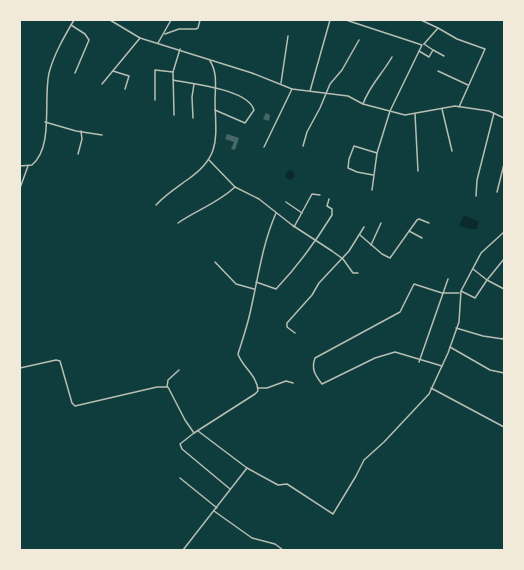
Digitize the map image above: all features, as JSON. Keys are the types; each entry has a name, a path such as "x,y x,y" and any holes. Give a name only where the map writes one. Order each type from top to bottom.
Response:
{"street":[{"path":"20,166 28,166 35,162 42,153 44,144 46,92 49,72 61,44 74,20"},
{"path":"110,20 140,38 180,49 210,61 281,83 292,89 348,96 363,104 405,115 459,107 486,110 504,118"},
{"path":"158,43 165,34 172,20"},
{"path":"165,34 179,29 196,29 198,28 200,20"},
{"path":"310,91 330,20"},
{"path":"346,20 421,44 444,56"},
{"path":"421,20 457,39 486,49 459,107"},
{"path":"71,25 85,34 89,40 75,73"},
{"path":"372,190 377,153 390,111 419,51 438,28"},
{"path":"281,83 288,36"},
{"path":"102,84 140,38"},
{"path":"303,146 307,132 320,108 330,84 342,70 359,40"},
{"path":"174,115 173,80 180,49"},
{"path":"419,51 429,57 433,50"},
{"path":"363,104 369,91 385,70 392,57"},
{"path":"156,205 172,190 200,170 209,160 215,145 215,71 210,61"},
{"path":"155,100 155,70 174,72"},
{"path":"113,71 129,76 125,89"},
{"path":"438,71 468,85"},
{"path":"173,80 215,88 241,96 252,106 254,110 245,123 215,110"},
{"path":"193,118 192,97 194,84"},
{"path":"264,147 292,89"},
{"path":"442,109 452,151"},
{"path":"476,196 477,180 494,113"},
{"path":"415,114 418,171"},
{"path":"45,122 102,135"},
{"path":"78,154 82,139 81,131"},
{"path":"374,175 352,171 348,168 348,163 354,146 377,153"},
{"path":"209,160 235,187 259,200 294,227 316,240 342,259 352,272 358,273"},
{"path":"497,192 504,164"},
{"path":"20,188 28,166"},
{"path":"178,222 198,210 211,206 235,187"},
{"path":"294,227 312,194 320,195"},
{"path":"255,282 276,289 316,240 332,214 332,209 327,206 329,199"},
{"path":"286,202 302,213"},
{"path":"258,388 251,373 238,356 250,313 255,282 267,236 276,213"},
{"path":"360,236 390,258 418,219 429,223"},
{"path":"371,245 381,223"},
{"path":"295,333 287,327 287,323 312,295 319,282 342,259 360,236 364,227"},
{"path":"409,231 422,238"},
{"path":"198,430 247,468 278,485 287,484 333,514 364,460 384,442 429,394 450,347 459,322 461,291 481,253 504,232"},
{"path":"461,291 475,298 504,259"},
{"path":"215,262 236,284 254,288"},
{"path":"473,269 487,280 504,289"},
{"path":"419,361 448,279"},
{"path":"442,366 419,361 395,352 375,358 337,378 322,384 316,376 312,366 315,358 400,312 414,284 442,293 459,293"},
{"path":"456,328 483,336 503,339 504,336"},
{"path":"450,347 490,370 504,373"},
{"path":"20,368 50,361 60,361 72,403 76,406 167,387"},
{"path":"167,387 168,380 180,370"},
{"path":"258,388 267,388 286,381 293,383"},
{"path":"167,387 170,389 185,420 194,433"},
{"path":"230,489 180,446 198,430 255,394 258,388"},
{"path":"431,388 504,427"},
{"path":"183,550 247,468"},
{"path":"180,478 217,508"},
{"path":"214,511 252,538 275,544 283,550"}],"water":[{"path":"290,170 295,175 290,180 285,175"},
{"path":"464,215 479,222 477,229 459,226"}],"building":[{"path":"266,113 270,115 269,121 263,119"},
{"path":"227,134 239,138 235,150 231,149 234,142 225,139"}]}
